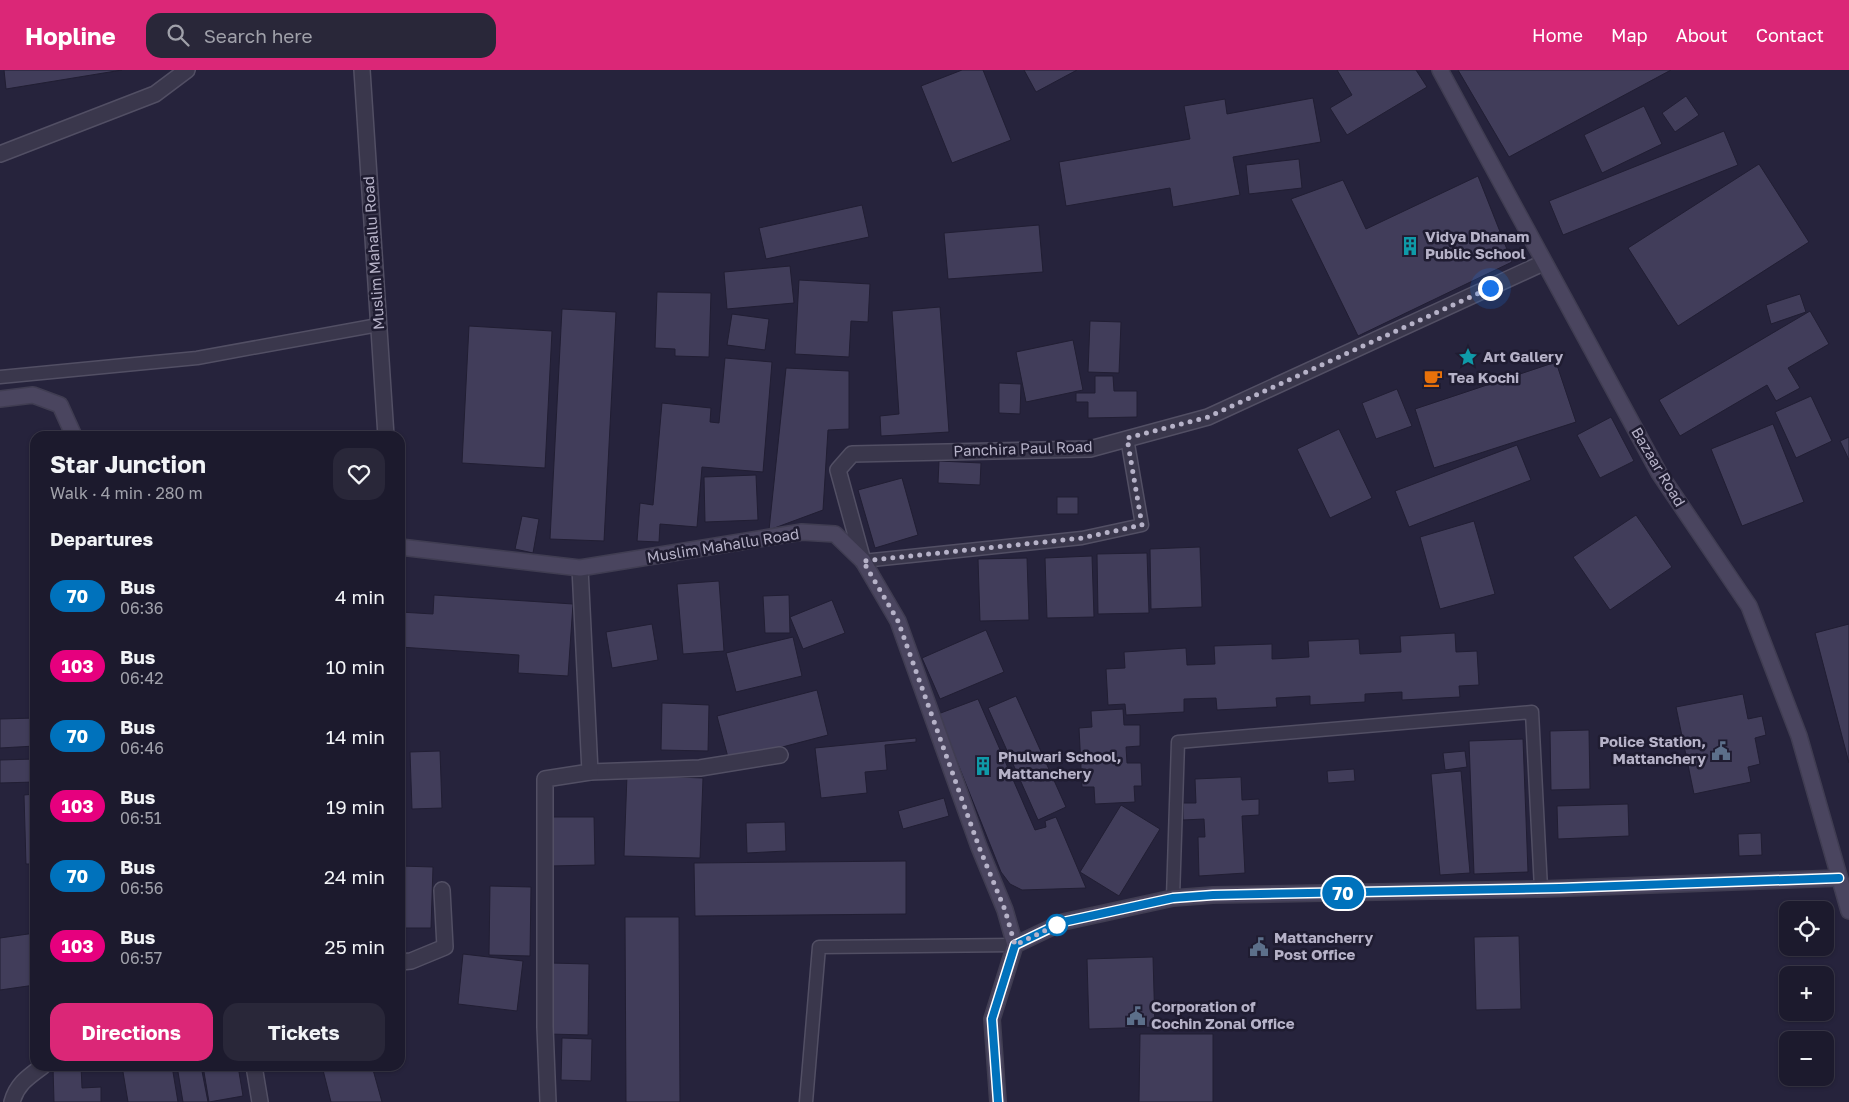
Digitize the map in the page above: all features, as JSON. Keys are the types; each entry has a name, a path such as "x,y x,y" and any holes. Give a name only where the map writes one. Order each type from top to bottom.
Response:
{"street":[{"path":"0,154 155,94 187,70"},
{"name":"Muslim Mahallu Road","path":"362,70 386,431"},
{"name":"Bazaar Road","path":"1440,70 1659,473 1749,606 1799,736 1849,911"},
{"name":"Panchira Paul Road","path":"863,561 838,470 852,454 1090,448 1208,417 1544,263"},
{"path":"0,399 33,395 60,405 72,431"},
{"name":"Muslim Mahallu Road","path":"405,548 580,568 802,532 835,534 863,561 898,621 979,847 1005,910 1015,945"},
{"path":"580,568 590,772"},
{"path":"548,1102 545,1026 545,779 590,772 700,768 780,755"},
{"path":"998,1102 992,1019 1015,945 1063,922 1173,898 1213,895 1541,889 1839,878"},
{"path":"405,962 411,961 445,946 442,890"},
{"path":"12,1102 15,1092 23,1080 36,1071"},
{"path":"255,1071 260,1102"}],"lane":[{"path":"0,377 197,358 378,325"},
{"path":"863,561 1082,538 1142,525 1127,438"},
{"path":"1173,898 1178,742 1532,712 1541,889"},
{"path":"806,1102 819,946 1015,945"}],"building":[{"path":"4,70 122,70 6,89"},
{"path":"962,70 983,70 1011,140 952,163 921,86"},
{"path":"1024,70 1077,70 1036,92"},
{"path":"1337,70 1416,70 1427,87 1347,135 1330,108 1352,95"},
{"path":"1458,70 1671,70 1509,157"},
{"path":"1686,96 1699,115 1675,132 1662,113"},
{"path":"1313,98 1321,142 1233,157 1240,195 1173,207 1170,188 1066,206 1059,162 1190,139 1184,106 1225,99 1227,114"},
{"path":"1644,106 1662,144 1602,173 1584,135"},
{"path":"1724,131 1738,165 1563,235 1549,201"},
{"path":"1299,159 1302,188 1249,194 1246,165"},
{"path":"1759,164 1809,242 1678,326 1628,248"},
{"name":"Vidya Dhanam Public School","path":"1478,176 1512,262 1358,336 1291,199 1343,180 1366,229"},
{"path":"862,205 869,237 766,259 759,228"},
{"path":"1039,225 1043,272 948,279 944,233"},
{"path":"790,266 794,303 727,309 724,272"},
{"path":"799,280 870,284 868,322 851,321 849,357 795,354"},
{"path":"657,292 711,293 709,357 675,356 675,349 655,348"},
{"path":"1800,294 1806,312 1771,324 1766,305"},
{"path":"940,307 949,432 881,436 880,416 899,414 892,311"},
{"path":"562,309 616,312 604,541 550,539"},
{"path":"1810,311 1829,344 1788,368 1800,388 1776,401 1767,385 1680,436 1659,400"},
{"path":"732,314 769,319 765,350 727,345"},
{"path":"1090,321 1121,322 1119,373 1088,372"},
{"path":"469,326 552,331 545,468 462,463"},
{"path":"1073,340 1083,390 1026,402 1016,352"},
{"path":"725,358 772,362 763,472 702,467 697,527 660,524 659,542 637,541 640,503 653,505 662,403 711,408 710,422 719,423"},
{"path":"1556,362 1576,422 1434,468 1415,409"},
{"path":"786,368 849,371 849,429 828,430 823,510 769,530"},
{"path":"1095,376 1113,376 1114,391 1137,391 1137,417 1088,418 1088,402 1076,402 1076,393 1095,393"},
{"path":"999,383 1021,384 1020,414 999,413"},
{"path":"1397,389 1412,426 1376,439 1362,403"},
{"path":"1811,396 1832,441 1796,458 1775,412"},
{"path":"1611,417 1634,461 1600,478 1577,435"},
{"path":"1773,424 1804,502 1742,526 1711,449"},
{"path":"1339,429 1372,498 1330,518 1297,449"},
{"path":"1849,437 1849,460 1840,441"},
{"path":"1517,445 1531,480 1409,527 1395,491"},
{"path":"939,461 981,463 980,485 938,483"},
{"path":"756,475 758,520 705,522 704,477"},
{"path":"902,478 918,535 875,548 858,490"},
{"path":"1057,497 1078,497 1078,514 1057,514"},
{"path":"1636,515 1672,567 1610,610 1573,557"},
{"path":"522,516 539,519 533,553 515,549"},
{"path":"1474,521 1495,594 1440,609 1420,537"},
{"path":"1200,547 1202,607 1151,609 1150,549"},
{"path":"1147,553 1149,613 1098,614 1097,554"},
{"path":"1092,556 1094,617 1047,618 1045,558"},
{"path":"1027,558 1029,620 980,621 978,559"},
{"path":"719,581 724,651 683,654 677,584"},
{"path":"434,595 573,604 568,676 518,673 519,655 405,647 405,612 433,614"},
{"path":"789,595 790,633 765,633 763,596"},
{"path":"832,600 845,633 803,649 790,617"},
{"path":"652,624 658,660 612,668 606,632"},
{"path":"1849,624 1849,763 1815,633"},
{"path":"986,630 1004,672 940,699 922,658"},
{"path":"1455,633 1456,652 1477,651 1479,685 1459,686 1460,697 1402,700 1402,692 1365,694 1365,702 1310,705 1310,696 1276,698 1277,707 1217,710 1216,698 1184,699 1184,712 1126,715 1125,704 1108,705 1106,669 1125,668 1124,652 1186,648 1187,665 1215,664 1214,646 1272,644 1272,659 1309,657 1308,641 1359,639 1360,654 1401,652 1400,636"},
{"path":"793,637 802,676 736,692 726,653"},
{"path":"817,690 828,735 729,761 717,716"},
{"name":"Police Station, Mattanchery","path":"1743,694 1748,719 1762,716 1766,735 1755,738 1760,764 1748,767 1751,782 1694,794 1676,707"},
{"path":"1016,696 1066,807 1038,820 988,708"},
{"name":"Phulwari School, Mattanchery","path":"978,699 1035,830 1046,827 1045,821 1056,817 1086,888 1022,890 1010,884 1001,872 938,714"},
{"path":"662,703 709,705 708,751 661,750"},
{"path":"1123,709 1124,725 1140,725 1140,746 1126,747 1127,763 1141,763 1142,786 1134,786 1135,802 1095,804 1094,787 1082,787 1079,728 1092,727 1091,711"},
{"path":"30,718 30,746 0,748 0,719"},
{"path":"1589,730 1590,789 1551,790 1550,731"},
{"path":"916,738 916,742 885,745 887,770 865,772 867,793 821,798 815,748"},
{"path":"1523,739 1528,872 1474,874 1469,741"},
{"path":"440,751 442,808 412,809 410,752"},
{"path":"1465,751 1467,767 1445,770 1443,753"},
{"path":"30,759 30,782 0,783 0,760"},
{"path":"1354,769 1355,781 1328,783 1327,771"},
{"path":"1461,771 1470,873 1440,875 1431,774"},
{"path":"627,775 703,778 700,858 624,856"},
{"path":"1241,777 1242,800 1259,799 1259,815 1242,816 1245,873 1199,876 1198,837 1205,837 1204,819 1183,820 1183,803 1196,803 1195,779"},
{"path":"30,794 30,864 26,864 24,795"},
{"path":"944,798 949,816 903,829 898,811"},
{"path":"1628,804 1629,836 1558,839 1557,806"},
{"path":"1121,805 1160,829 1119,896 1080,872"},
{"path":"550,817 594,817 595,865 550,866"},
{"path":"785,822 786,851 747,853 746,823"},
{"path":"1761,833 1762,855 1739,856 1738,834"},
{"path":"906,861 906,914 695,916 694,863"},
{"path":"405,866 433,867 431,928 405,928"},
{"path":"490,886 531,887 530,956 489,955"},
{"path":"625,917 679,917 680,1102 626,1102"},
{"path":"30,934 30,986 0,990 0,938"},
{"path":"1519,936 1521,1009 1476,1010 1474,937"},
{"path":"463,954 523,961 517,1011 458,1004"},
{"path":"1153,957 1155,1027 1089,1029 1087,959"},
{"path":"550,963 589,964 588,1035 549,1034"},
{"path":"1140,1034 1213,1034 1213,1102 1139,1102"},
{"path":"562,1038 592,1039 591,1081 561,1080"},
{"path":"53,1071 81,1071 82,1088 101,1087 101,1102 54,1102"},
{"path":"123,1071 173,1071 178,1102 128,1102"},
{"path":"178,1071 202,1071 208,1102 183,1102"},
{"path":"204,1071 239,1071 243,1096 209,1102"},
{"path":"323,1071 373,1071 382,1102 331,1102"}],"bus line":[{"name":"70","path":"998,1102 992,1019 1009,959 1015,945 1063,922 1173,898 1213,895 1560,888 1839,878"}],"place":[{"name":"Vidya Dhanam Public School","path":"1410,246"},
{"name":"Art Gallery","path":"1468,357"},
{"name":"Tea Kochi","path":"1433,378"},
{"name":"Police Station, Mattanchery","path":"1721,751"},
{"name":"Phulwari School, Mattanchery","path":"983,766"},
{"name":"Mattancherry Post Office","path":"1259,947"},
{"name":"Corporation of Cochin Zonal Office","path":"1136,1016"}],"route":[{"path":"1057,925 1063,922 1015,945 1005,910 979,847 898,621 863,561 1082,538 1142,525 1127,438 1208,417 1490,288"}]}
